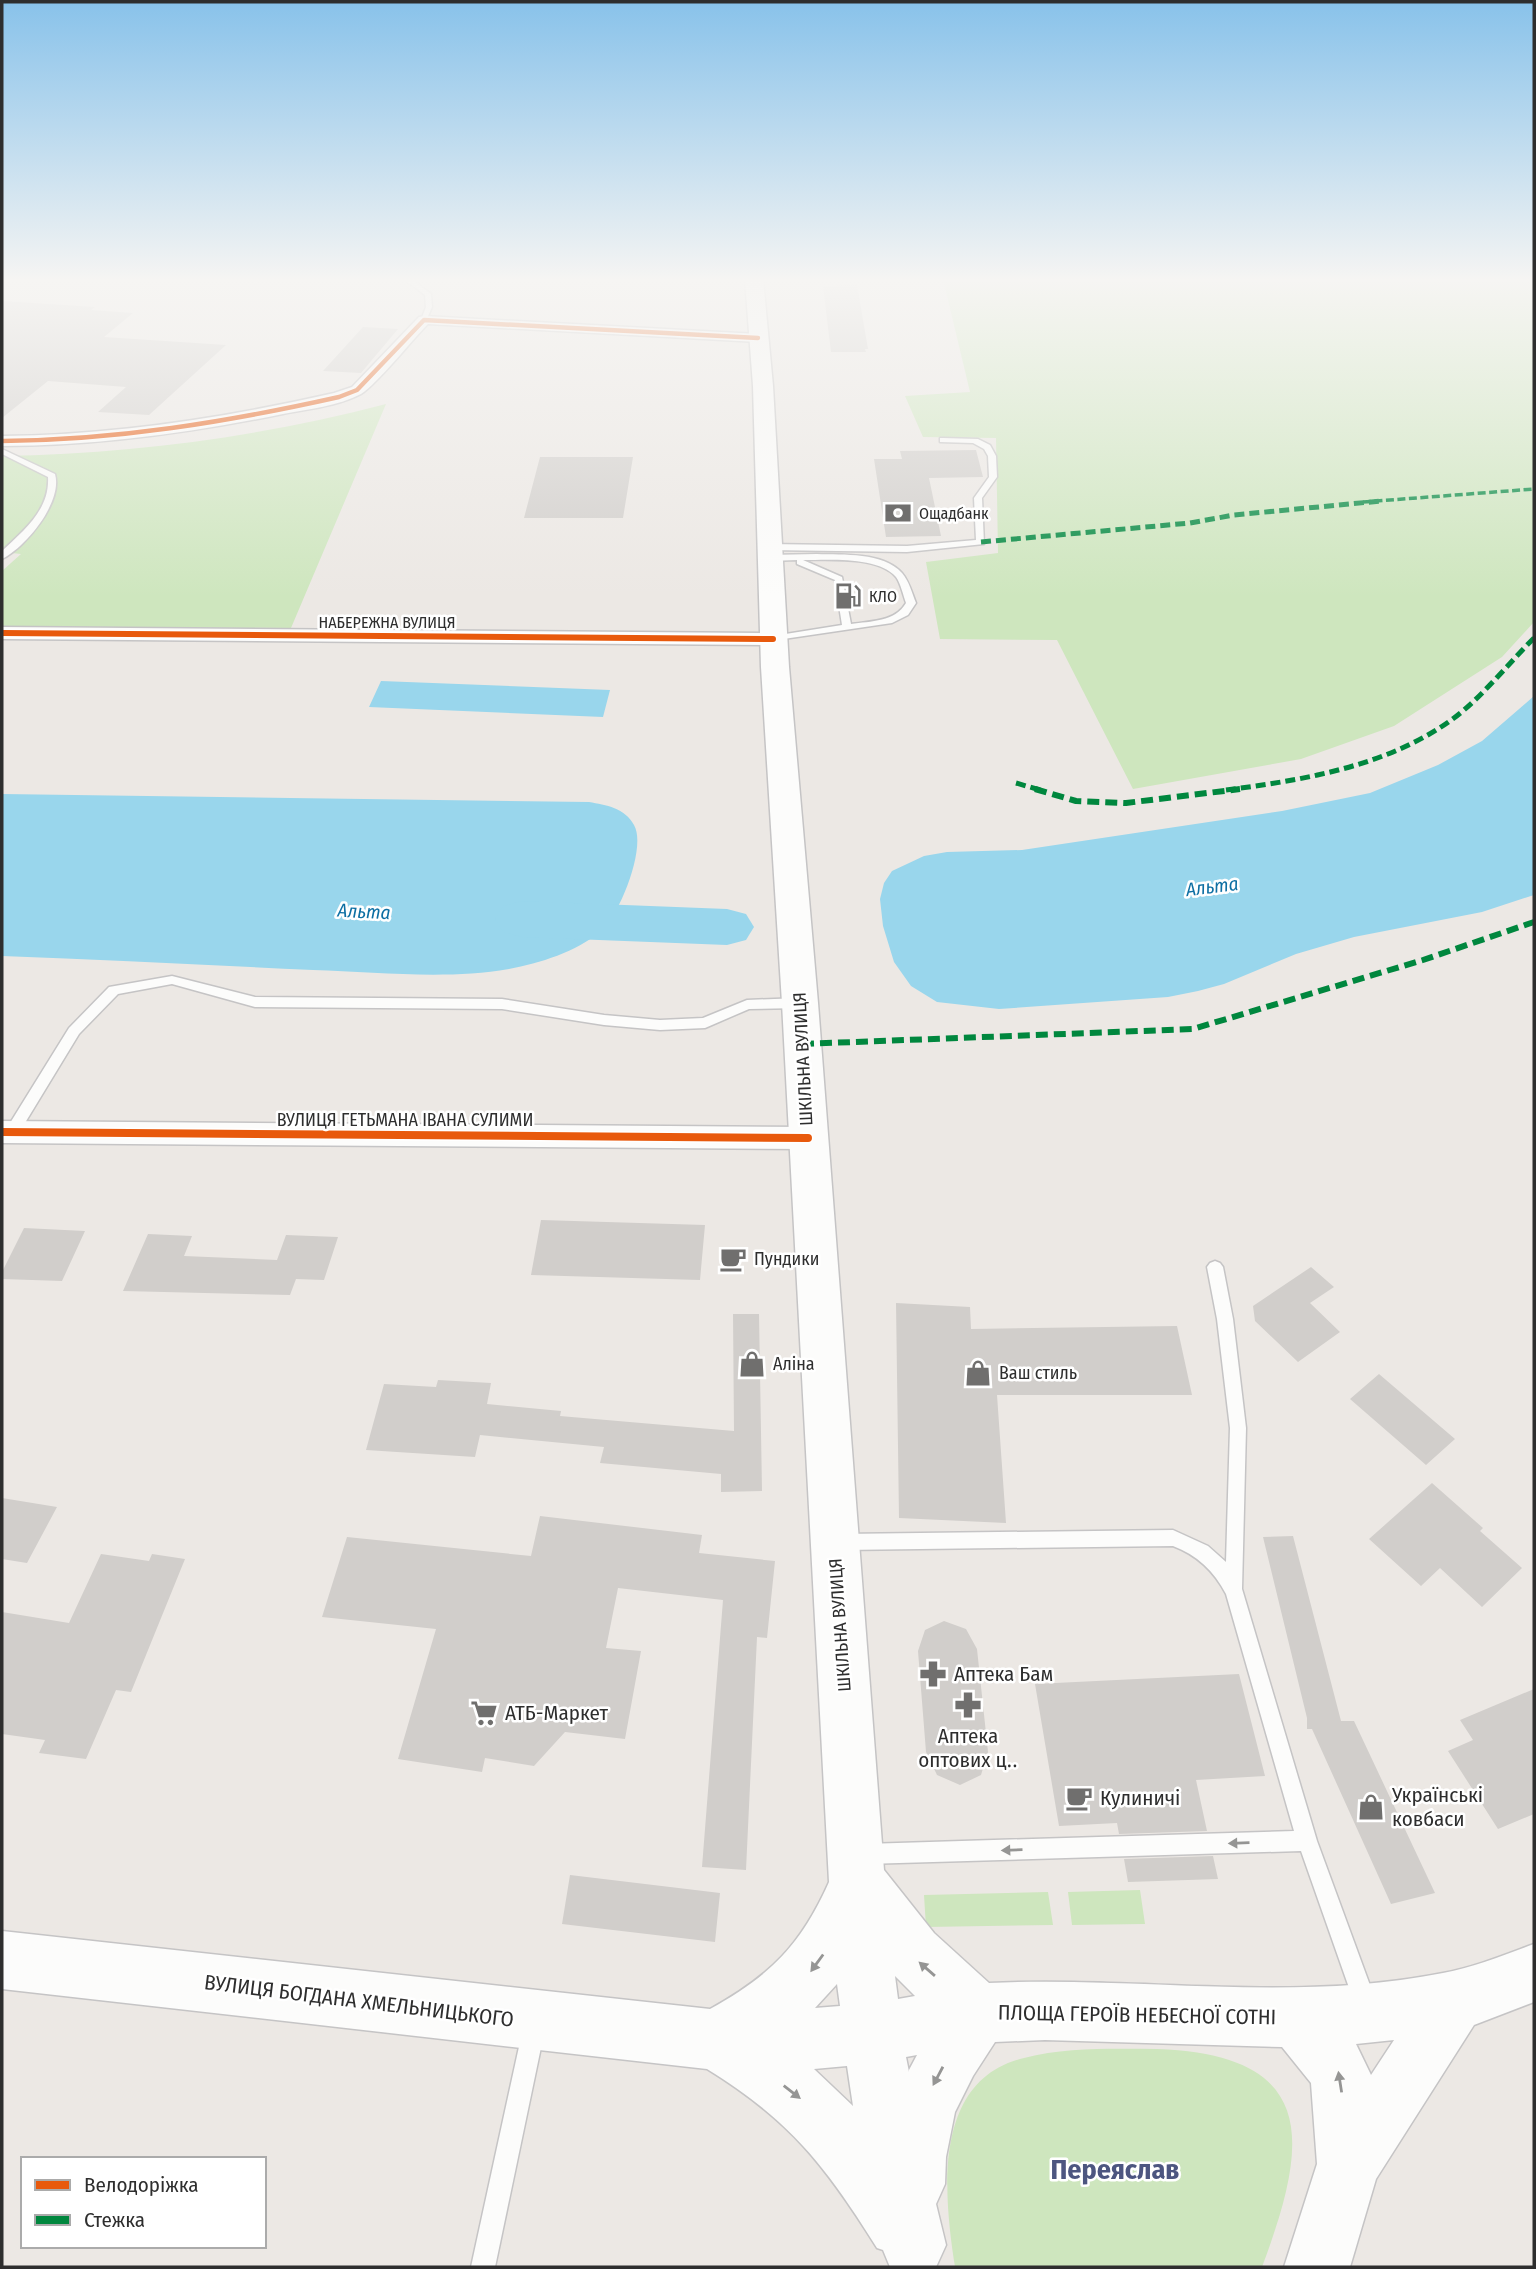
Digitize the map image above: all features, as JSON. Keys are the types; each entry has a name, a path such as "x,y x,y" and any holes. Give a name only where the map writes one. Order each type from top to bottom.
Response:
{"main road":[{"name":"ШКІЛЬНА ВУЛИЦЯ","path":"763,385 777,555 773,639 800,1003 865,1986 914,2256"},
{"path":"857,1867 878,1913 918,1961 979,2013"},
{"path":"715,2040 788,1995 806,1978 834,1937 857,1867"},
{"name":"ВУЛИЦЯ БОГДАНА ХМЕЛЬНИЦЬКОГО","path":"2,1960 715,2040 770,2042 872,2034 979,2013"},
{"path":"1297,2018 1426,2008 1495,1990 1534,1972"},
{"path":"1349,2164 1454,2001"},
{"name":"ПЛОЩА ГЕРОЇВ НЕБЕСНОЇ СОТНІ","path":"914,2256 918,2133 926,2101 937,2076 979,2013 1045,2010 1297,2018 1340,2073 1349,2164 1317,2267"},
{"name":"ВУЛИЦЯ БОГДАНА ХМЕЛЬНИЦЬКОГО","path":"715,2040 760,2067 799,2096 832,2129 872,2180 914,2256"}],"street":[{"path":"2,441 73,439 145,432 339,397 357,390 362,385"},
{"name":"НАБЕРЕЖНА ВУЛИЦЯ","path":"2,633 773,639"},
{"name":"ВУЛИЦЯ ГЕТЬМАНА ІВАНА СУЛИМИ","path":"7,1132 808,1138"}],"lane":[{"path":"777,555 917,549 981,542 978,498 993,477 992,456 987,447 975,441 943,440"},
{"path":"2,451 52,476 53,486 38,517 2,556"},
{"path":"773,639 889,621 909,609 911,603 900,578 890,568 870,560 777,555"},
{"path":"777,555 839,579 847,628"},
{"path":"7,1132 74,1031 114,990 172,980 255,1002 502,1004 604,1020 660,1025 705,1023 747,1005 800,1003"},
{"path":"1215,1267 1238,1427 1234,1592"},
{"path":"835,1542 1173,1538 1193,1545 1211,1556 1225,1573 1234,1592 1307,1841 1370,2014"},
{"path":"857,1867 1307,1841"},
{"path":"483,2267 536,2022"}],"green space":[{"path":"968,385 1534,385 1534,622 1502,657 1394,726 1301,759 1133,789 1057,640 940,639 926,562 998,553 996,438 923,437 905,396 970,392"},
{"path":"386,404 291,628 2,627 2,571 21,554 2,552 2,456 99,452 195,442 291,426"},
{"path":"1140,1890 1145,1924 1072,1925 1068,1892"},
{"path":"1048,1892 1053,1925 926,1927 924,1895"},
{"path":"1157,2049 1210,2055 1249,2068 1274,2088 1288,2114 1292,2146 1288,2182 1262,2267 955,2267 947,2175 950,2144 958,2115 972,2090 994,2070 1040,2054 1073,2050"}],"water":[{"path":"381,681 610,690 603,717 369,707"},
{"path":"1534,696 1534,895 1482,912 1354,937 1296,954 1224,984 1168,997 999,1009 937,1002 911,986 894,962 883,926 880,899 884,883 892,871 924,856 947,852 1022,850 1282,811 1370,793 1438,765 1482,741"},
{"path":"2,794 589,802 608,806 626,815 634,825 637,849 623,897 601,931 557,956 509,969 461,974 411,974 2,956"}],"building":[{"path":"2,385 43,385 2,418"},
{"path":"99,385 182,385 149,415 98,412 126,387"},
{"path":"976,450 983,477 929,478 941,536 886,537 874,459 902,459 900,451"},
{"path":"540,457 633,457 623,518 524,518"},
{"path":"541,1220 705,1225 700,1280 531,1275"},
{"path":"24,1228 85,1231 62,1281 2,1279 2,1272"},
{"path":"148,1234 192,1236 184,1256 277,1260 286,1235 338,1237 324,1280 296,1279 290,1295 123,1291"},
{"path":"1311,1267 1334,1287 1310,1303 1340,1332 1298,1362 1255,1321 1253,1306"},
{"path":"896,1303 970,1307 971,1329 1177,1326 1192,1395 997,1395 1006,1523 899,1518"},
{"path":"733,1314 759,1314 762,1491 721,1492 721,1474 600,1463 604,1447 480,1435 475,1457 366,1450 384,1384 436,1387 438,1380 491,1383 487,1404 561,1411 560,1416 734,1431"},
{"path":"1379,1374 1455,1439 1426,1465 1350,1399"},
{"path":"1432,1483 1483,1528 1480,1531 1522,1568 1482,1607 1440,1568 1421,1586 1369,1539"},
{"path":"2,1498 57,1507 27,1563 2,1559"},
{"path":"540,1516 702,1535 699,1553 775,1561 767,1638 757,1637 746,1870 702,1867 723,1600 618,1588 606,1648 641,1651 625,1739 565,1732 534,1766 485,1758 482,1772 398,1759 436,1629 322,1617 347,1537 531,1556"},
{"path":"1293,1536 1341,1721 1354,1721 1435,1893 1391,1904 1312,1729 1307,1729 1307,1718 1263,1537"},
{"path":"101,1554 149,1561 152,1554 185,1559 131,1692 116,1690 86,1759 39,1753 45,1740 2,1734 2,1612 69,1623"},
{"path":"944,1621 966,1629 977,1649 988,1752 981,1775 960,1785 937,1775 926,1752 918,1651 925,1630"},
{"path":"1239,1674 1265,1776 1196,1780 1207,1831 1119,1834 1117,1823 1059,1826 1035,1684"},
{"path":"1534,1689 1534,1814 1498,1829 1448,1751 1473,1740 1460,1720"},
{"path":"1213,1856 1218,1879 1128,1882 1124,1859"},
{"path":"570,1875 720,1893 715,1942 562,1924"}],"waterway":[{"name":"Альта","path":"522,919 727,927"}],"marked path":[{"path":"981,542 1190,523 1234,515 1388,500 1534,489"},
{"path":"1016,783 1076,801 1126,803 1276,784 1373,761 1456,717 1534,638"},
{"path":"802,1044 1193,1029 1423,960 1534,922"}],"cycle path":[{"path":"2,441 87,438 214,423 339,397 357,390 362,385"},
{"path":"2,633 773,639"},
{"path":"2,1132 808,1138"}],"place":[{"name":"Ощадбанк","path":"898,513"},
{"name":"КЛО","path":"848,596"},
{"name":"Пундики","path":"733,1259"},
{"name":"Аліна","path":"752,1364"},
{"name":"Ваш стиль","path":"978,1373"},
{"name":"Аптека Бам","path":"933,1674"},
{"name":"Аптека оптових ц‥","path":"968,1705"},
{"name":"АТБ-Маркет","path":"484,1713"},
{"name":"Кулиничі","path":"1079,1798"},
{"name":"Українські ковбаси","path":"1371,1807"}],"district":[{"name":"Переяслав","path":"1115,2169"}]}
